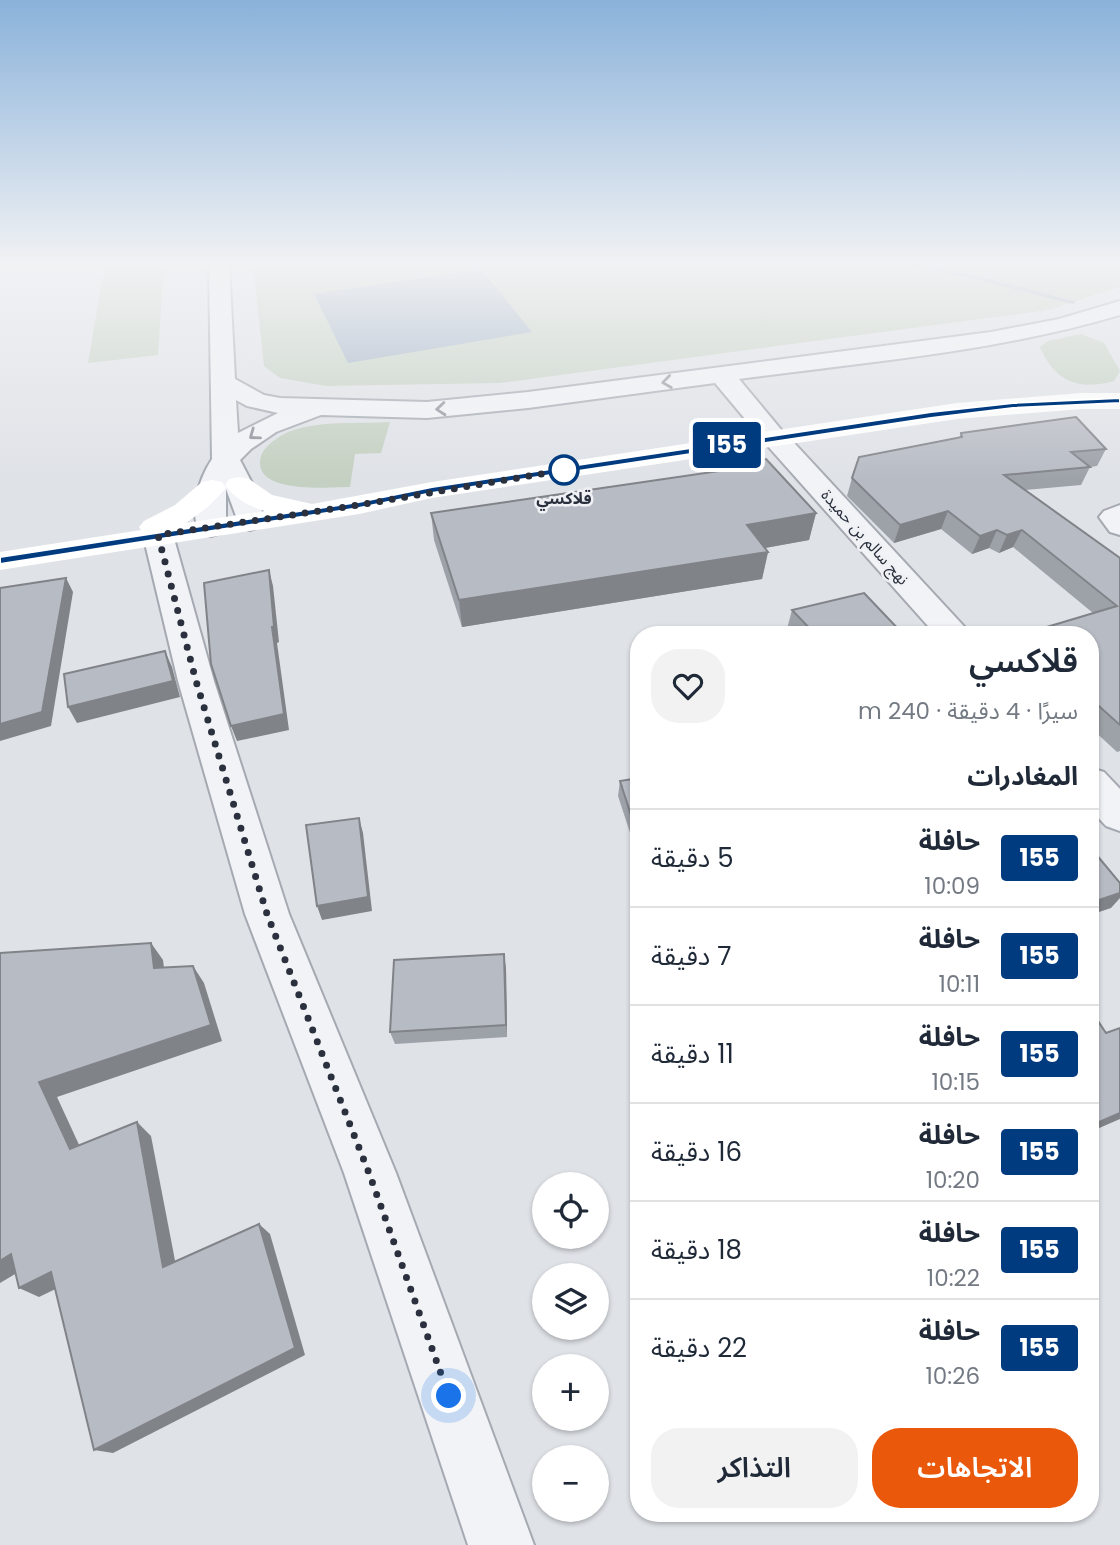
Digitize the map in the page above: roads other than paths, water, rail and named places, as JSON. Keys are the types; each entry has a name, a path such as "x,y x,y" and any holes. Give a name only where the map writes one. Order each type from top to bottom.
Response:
{"main road":[{"path":"87,545 250,522 359,505 432,490 775,438 1002,407 1120,401"},
{"path":"0,561 136,534 169,522 195,505 226,478 264,502 292,508 359,505"}],"street":[{"path":"221,336 226,478 250,522"},
{"path":"223,382 256,401 280,406 439,409 528,400 999,336"},
{"name":"نهج سالم بن حميدة","path":"721,374 775,438 947,626"},
{"path":"211,527 226,478 258,431 281,419 307,412 336,409"},
{"path":"1120,514 1114,517 1120,526"},
{"path":"158,535 196,681 267,914 369,1173 501,1545"},
{"path":"1099,793 1120,815"}],"water":[{"path":"335,336 508,336 348,363"}],"place":[{"name":"قلاكسي","path":"564,470"}]}
